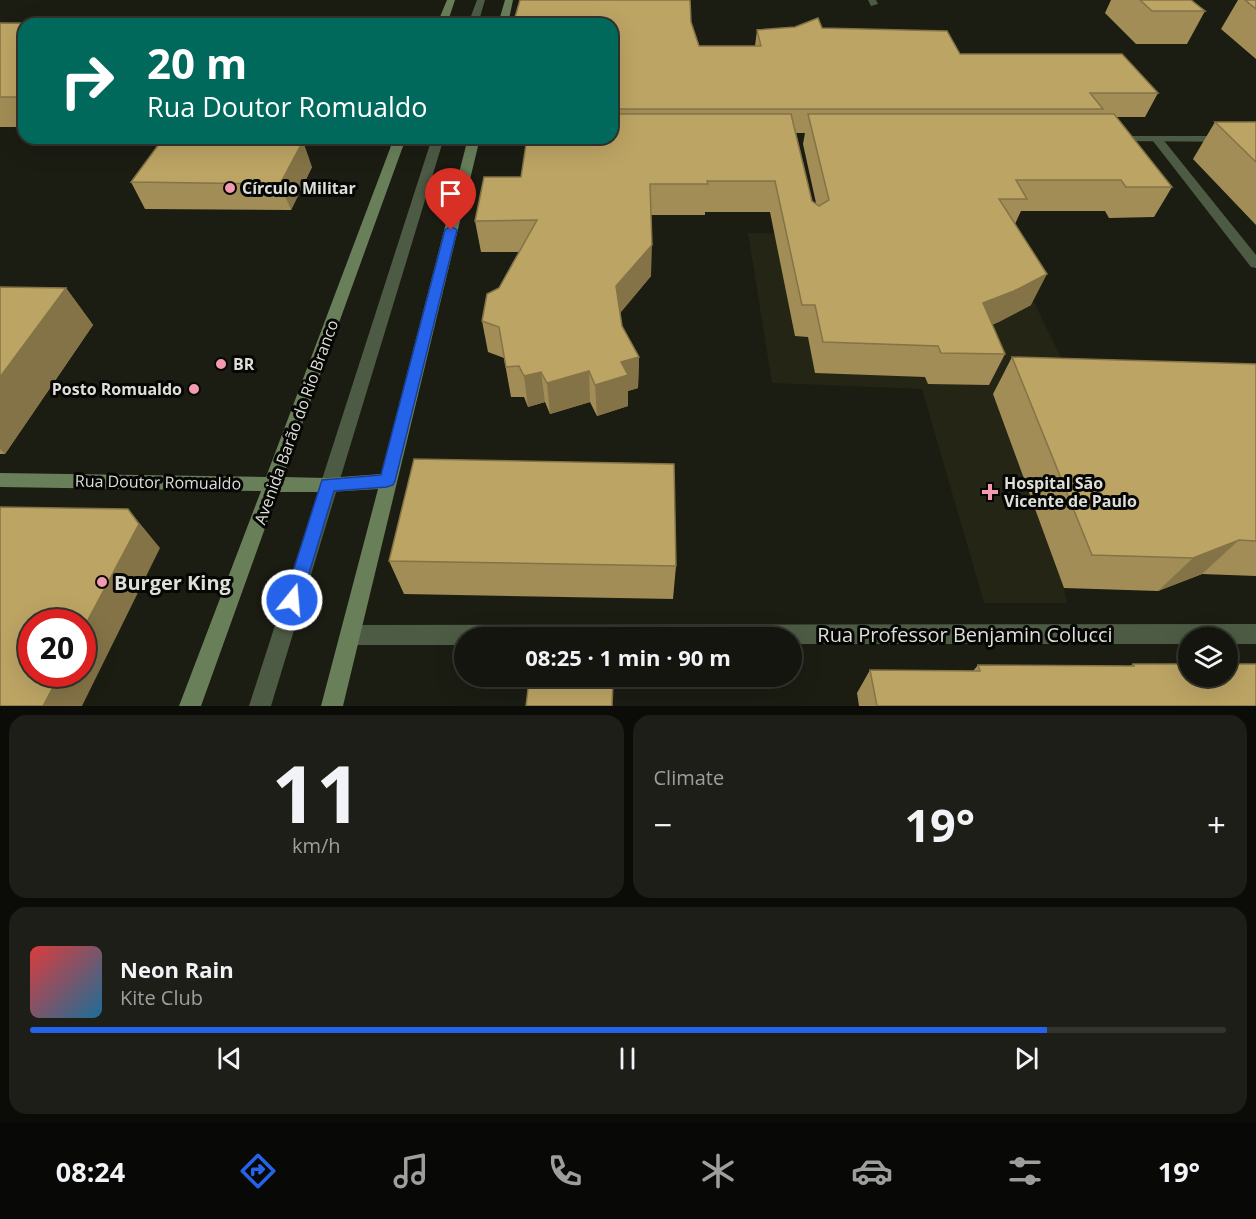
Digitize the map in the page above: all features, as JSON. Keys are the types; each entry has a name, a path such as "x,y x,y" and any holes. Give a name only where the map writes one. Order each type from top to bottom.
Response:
{"main road":[{"path":"444,18 451,0"},
{"path":"504,18 509,0"},
{"name":"Avenida Barão do Rio Branco","path":"190,706 398,144"},
{"path":"332,706 472,144"},
{"name":"Rua Doutor Romualdo","path":"0,480 328,485 387,481"}],"street":[{"path":"475,18 481,0"},
{"path":"1098,139 1256,139"},
{"path":"1157,139 1250,248 1256,264"},
{"path":"260,706 436,144"},
{"name":"Rua Professor Benjamin Colucci","path":"350,635 1256,634"}],"shaded area":[{"name":"Hospital São Vicente de Paulo","path":"748,233 968,237 1031,296 1080,396 1064,588 1067,603 984,603 922,389 772,383"}],"building":[{"path":"520,0 690,0 691,22 699,46 761,46 757,30 795,27 818,18 822,28 947,31 960,54 1122,54 1158,93 1090,93 1103,109 618,109 618,18 515,18"},
{"path":"1140,0 1191,0 1205,11 1152,11"},
{"path":"1245,0 1256,0 1256,9"},
{"path":"0,23 18,23 18,97 0,97"},
{"path":"618,114 791,114 812,201 819,206 829,200 808,114 1114,114 1172,187 1126,187 1121,180 1016,180 1027,199 999,199 1047,274 1014,291 983,303 1005,354 941,353 938,346 823,342 815,305 802,305 775,181 650,184 652,245 616,286 622,326 639,357 621,362 628,375 595,385 589,371 547,383 541,372 524,376 519,366 506,367 499,327 482,321 487,294 499,288 537,220 475,221 484,177 521,177 526,144 618,144"},
{"path":"1215,122 1256,122 1256,162"},
{"path":"159,144 301,144 280,184 131,182"},
{"path":"0,287 66,288 0,377"},
{"path":"1012,357 1256,364 1256,541 1239,540 1193,558 1092,555"},
{"path":"414,459 674,464 676,566 389,561"},
{"path":"0,507 128,509 139,524 94,609 18,609 18,687 53,687 43,706 0,706"},
{"path":"1133,664 1178,664 1178,687 1238,687 1238,664 1256,664 1256,706 877,706 870,670 980,671 978,665 1134,666"},
{"path":"528,687 613,687 612,706 526,706"}],"place":[{"name":"Círculo Militar","path":"230,188"},
{"name":"BR","path":"221,364"},
{"name":"Posto Romualdo","path":"194,389"},
{"name":"Hospital São Vicente de Paulo","path":"990,492"},
{"name":"Burger King","path":"102,582"}],"route":[{"path":"292,600 328,485 387,481 451,230"}]}
